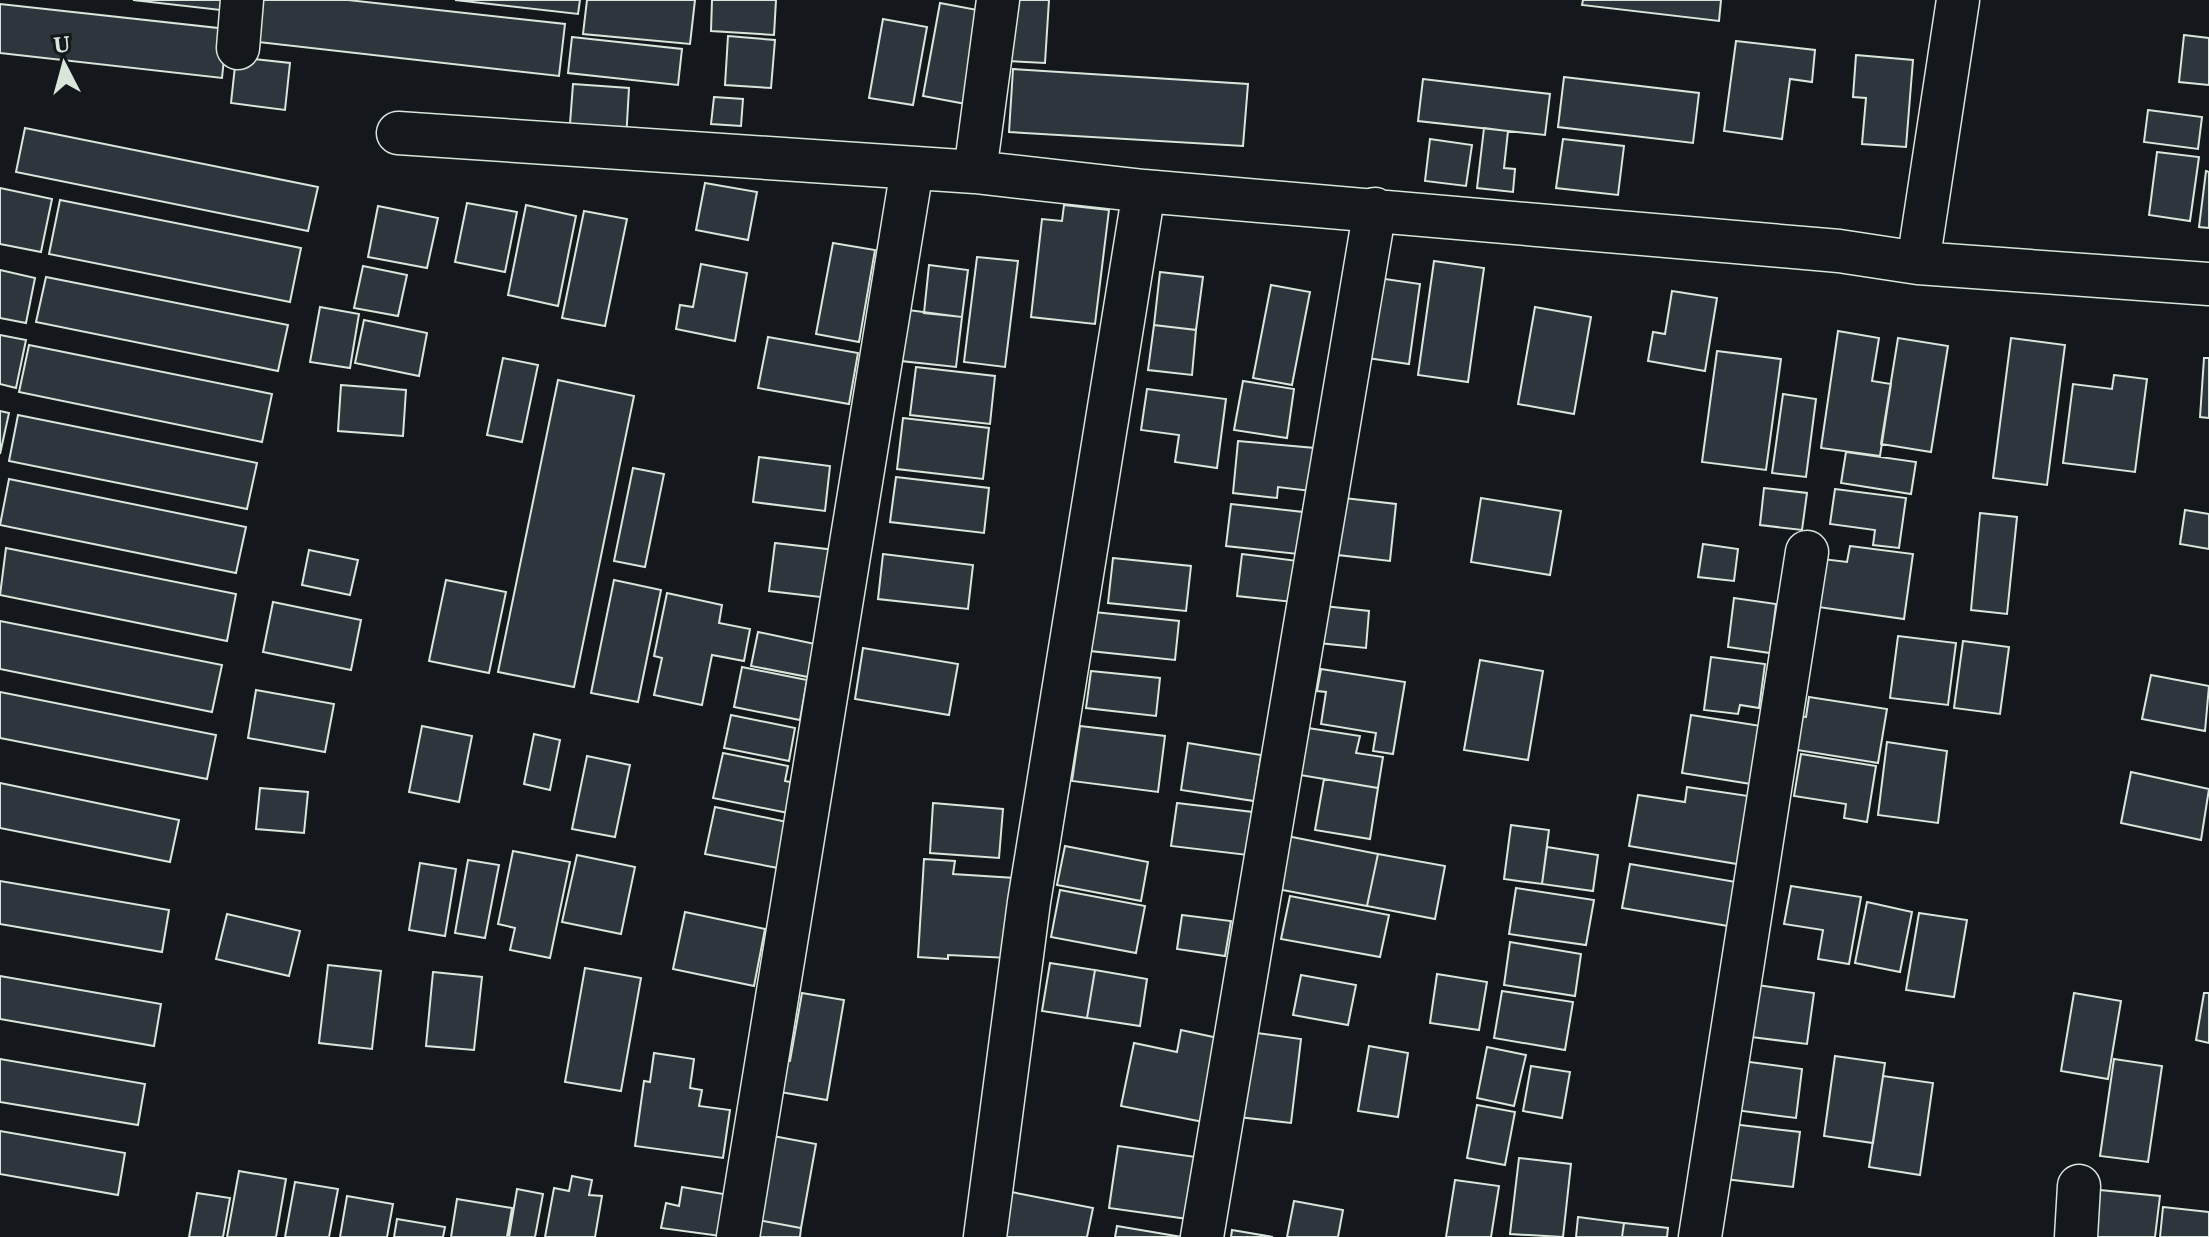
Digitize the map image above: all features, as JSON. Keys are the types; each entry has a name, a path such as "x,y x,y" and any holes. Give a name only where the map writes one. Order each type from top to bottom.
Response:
{"street":[{"path":"238,48 242,0"},
{"path":"975,172 998,0"},
{"path":"1918,263 1958,0"},
{"path":"398,133 975,172 1144,191 1839,251 1918,263 2209,284"},
{"path":"738,1237 912,169"},
{"path":"985,1237 1029,902 1144,191"},
{"path":"1202,1237 1375,209"},
{"path":"1700,1237 1807,552"},
{"path":"2076,1237 2079,1186"}],"building":[{"path":"133,0 230,0 229,11"},
{"path":"254,0 348,0 565,24 559,76 250,41"},
{"path":"455,0 580,0 578,14"},
{"path":"587,0 695,0 690,44 583,34"},
{"path":"712,0 776,0 774,35 711,31"},
{"path":"1011,0 1049,0 1045,63 1007,61"},
{"path":"1583,0 1721,0 1719,21 1582,5"},
{"path":"940,3 988,12 971,105 923,96"},
{"path":"0,4 227,29 222,78 0,53"},
{"path":"883,19 927,27 913,105 869,98"},
{"path":"2184,35 2209,38 2209,85 2179,82"},
{"path":"728,36 775,40 771,88 725,85"},
{"path":"572,37 682,49 678,85 568,73"},
{"path":"1736,41 1815,50 1812,82 1790,79 1782,139 1724,131"},
{"path":"1856,55 1913,60 1906,147 1862,144 1866,98 1853,97"},
{"path":"236,57 290,63 285,110 231,103"},
{"path":"1013,69 1248,84 1243,146 1009,132"},
{"path":"1564,77 1699,93 1693,143 1558,127"},
{"path":"1423,79 1550,94 1545,135 1418,121"},
{"path":"573,84 629,88 626,140 569,137"},
{"path":"714,97 743,99 741,126 711,124"},
{"path":"2148,110 2202,117 2198,149 2144,142"},
{"path":"25,128 318,187 308,231 16,172"},
{"path":"1484,128 1508,131 1504,168 1515,169 1513,192 1477,188"},
{"path":"1430,139 1472,145 1466,186 1425,181"},
{"path":"1563,139 1624,146 1618,195 1556,188"},
{"path":"2157,152 2199,157 2190,221 2149,215"},
{"path":"2206,171 2209,172 2209,228 2199,227"},
{"path":"705,183 757,192 748,240 696,230"},
{"path":"0,188 52,199 41,252 0,244"},
{"path":"60,200 301,248 290,302 49,254"},
{"path":"467,203 517,212 505,272 455,262"},
{"path":"526,205 576,216 558,306 508,295"},
{"path":"1064,205 1109,210 1095,324 1031,317 1042,219 1062,221"},
{"path":"378,206 438,218 427,268 368,257"},
{"path":"584,211 627,219 605,326 562,318"},
{"path":"833,243 875,250 859,342 816,334"},
{"path":"977,257 1018,261 1005,367 964,362"},
{"path":"1434,261 1484,268 1468,382 1418,375"},
{"path":"701,264 747,273 735,341 676,329 680,305 693,307"},
{"path":"929,265 968,270 962,317 924,313"},
{"path":"363,266 407,275 398,316 354,308"},
{"path":"0,270 35,278 26,323 0,318"},
{"path":"1160,272 1203,277 1196,330 1154,325"},
{"path":"46,277 288,325 278,371 36,322"},
{"path":"1371,277 1420,284 1409,364 1360,357"},
{"path":"1271,285 1310,292 1292,385 1253,378"},
{"path":"1672,291 1717,298 1705,371 1648,361 1653,332 1665,334"},
{"path":"320,307 359,314 350,368 310,362"},
{"path":"1535,307 1591,317 1574,414 1518,404"},
{"path":"908,310 962,317 956,367 901,361"},
{"path":"364,320 427,333 419,376 355,363"},
{"path":"1154,325 1196,330 1192,375 1148,370"},
{"path":"1838,331 1879,338 1872,381 1891,384 1880,456 1821,448"},
{"path":"0,335 26,340 16,388 0,384"},
{"path":"768,337 858,353 849,404 758,388"},
{"path":"1898,338 1948,346 1931,452 1881,444"},
{"path":"2011,338 2065,345 2047,485 1993,478"},
{"path":"29,345 272,394 262,442 19,392"},
{"path":"1717,351 1781,359 1766,470 1702,462"},
{"path":"503,358 538,365 522,442 487,435"},
{"path":"2204,358 2209,358 2209,418 2200,417"},
{"path":"916,367 995,376 990,424 910,415"},
{"path":"2114,375 2147,379 2135,472 2063,463 2073,384 2112,389"},
{"path":"558,380 634,396 574,687 498,672"},
{"path":"1243,381 1294,389 1287,438 1234,430"},
{"path":"341,385 406,390 403,436 338,431"},
{"path":"1147,389 1226,399 1217,468 1175,462 1179,435 1141,430"},
{"path":"1783,394 1816,399 1806,477 1772,473"},
{"path":"0,411 9,413 0,454"},
{"path":"18,415 257,463 247,509 9,461"},
{"path":"903,418 989,428 983,479 897,469"},
{"path":"1238,441 1315,448 1311,491 1278,487 1277,498 1233,493"},
{"path":"1846,452 1916,462 1911,494 1841,483"},
{"path":"759,457 830,466 825,511 753,502"},
{"path":"633,468 664,474 645,567 614,561"},
{"path":"896,477 989,488 984,533 890,522"},
{"path":"9,479 246,527 236,573 0,525"},
{"path":"1764,488 1807,493 1802,530 1760,525"},
{"path":"1835,489 1906,498 1899,548 1873,545 1875,530 1830,524"},
{"path":"1344,498 1396,504 1390,561 1338,555"},
{"path":"1481,498 1561,511 1550,575 1471,562"},
{"path":"1231,504 1303,512 1298,554 1226,546"},
{"path":"2185,510 2209,514 2209,549 2180,544"},
{"path":"1980,513 2017,517 2007,614 1971,610"},
{"path":"775,543 835,550 829,598 769,591"},
{"path":"1703,544 1738,549 1734,581 1698,577"},
{"path":"1850,546 1913,554 1904,619 1818,607 1823,559 1847,562"},
{"path":"6,548 236,594 227,641 0,595"},
{"path":"309,550 358,560 350,595 302,585"},
{"path":"883,554 973,565 968,609 878,599"},
{"path":"1242,554 1298,561 1293,602 1237,596"},
{"path":"1113,558 1191,566 1186,611 1108,603"},
{"path":"446,580 506,592 489,673 429,661"},
{"path":"614,580 661,590 638,702 591,693"},
{"path":"667,593 722,605 719,623 750,629 744,661 712,655 702,705 654,695 662,658 654,656"},
{"path":"1734,598 1776,604 1770,653 1728,647"},
{"path":"273,602 361,620 351,670 263,652"},
{"path":"1324,606 1369,611 1366,648 1319,643"},
{"path":"1094,612 1179,621 1175,660 1090,651"},
{"path":"0,621 222,665 212,712 0,669"},
{"path":"758,632 815,644 808,677 751,666"},
{"path":"1898,636 1956,643 1948,705 1890,698"},
{"path":"1963,641 2009,647 2000,714 1954,708"},
{"path":"863,648 958,664 949,715 855,699"},
{"path":"1711,657 1765,664 1759,708 1740,705 1738,714 1704,710"},
{"path":"1480,660 1543,671 1528,760 1464,750"},
{"path":"742,667 807,680 800,720 734,707"},
{"path":"1321,669 1405,682 1393,754 1373,751 1376,733 1321,724 1326,692 1317,691"},
{"path":"1091,671 1160,678 1156,716 1086,708"},
{"path":"2151,675 2209,686 2205,731 2142,719"},
{"path":"256,690 334,704 325,752 248,738"},
{"path":"0,692 216,735 207,779 0,738"},
{"path":"1809,697 1887,709 1878,763 1791,749 1796,716 1806,717"},
{"path":"731,715 795,728 789,761 724,748"},
{"path":"1691,715 1761,726 1751,784 1682,773"},
{"path":"422,726 472,736 459,802 409,792"},
{"path":"1080,726 1165,736 1158,792 1072,781"},
{"path":"1308,728 1360,736 1356,753 1383,757 1378,788 1300,775"},
{"path":"534,734 560,740 550,790 524,784"},
{"path":"1887,742 1947,751 1938,823 1878,815"},
{"path":"1188,743 1261,755 1254,801 1181,790"},
{"path":"723,753 788,766 785,781 804,785 798,815 713,798"},
{"path":"1801,754 1876,766 1867,822 1844,818 1846,804 1794,796"},
{"path":"587,756 630,765 615,837 572,829"},
{"path":"2131,772 2209,789 2201,840 2121,823"},
{"path":"1324,779 1378,788 1370,839 1315,830"},
{"path":"0,783 179,820 170,862 0,828"},
{"path":"1687,787 1755,797 1743,865 1629,846 1638,795 1685,802"},
{"path":"260,788 308,792 304,833 256,829"},
{"path":"933,803 1003,809 999,858 930,853"},
{"path":"1177,803 1261,813 1256,856 1171,846"},
{"path":"715,807 787,822 778,868 705,854"},
{"path":"1511,825 1549,830 1542,884 1504,879"},
{"path":"1287,836 1378,854 1367,906 1277,889"},
{"path":"1065,846 1148,862 1141,901 1057,885"},
{"path":"1547,847 1598,855 1593,891 1542,884"},
{"path":"513,851 570,862 550,958 510,950 515,928 498,924"},
{"path":"1378,854 1445,866 1435,919 1367,906"},
{"path":"577,855 635,867 621,934 562,922"},
{"path":"924,859 955,861 953,874 1015,878 1009,958 918,957"},
{"path":"468,860 499,865 485,938 455,933"},
{"path":"420,863 456,869 445,936 409,930"},
{"path":"1630,864 1736,882 1728,926 1622,908"},
{"path":"0,881 169,910 162,952 0,924"},
{"path":"1791,886 1861,897 1849,964 1818,959 1823,930 1784,924"},
{"path":"1516,888 1594,900 1586,945 1509,934"},
{"path":"1060,890 1145,906 1136,953 1051,937"},
{"path":"1290,896 1389,915 1380,957 1281,939"},
{"path":"1867,902 1912,912 1900,972 1855,963"},
{"path":"685,912 765,929 754,986 673,969"},
{"path":"1919,913 1967,920 1954,997 1906,990"},
{"path":"227,914 300,931 289,976 216,959"},
{"path":"1182,915 1231,921 1225,956 1177,949"},
{"path":"1510,942 1581,954 1575,996 1504,985"},
{"path":"1050,963 1095,970 1087,1018 1042,1011"},
{"path":"328,965 381,971 372,1049 319,1043"},
{"path":"585,968 641,978 621,1091 565,1082"},
{"path":"1095,970 1147,979 1140,1026 1087,1018"},
{"path":"433,972 482,977 474,1050 426,1046"},
{"path":"1437,974 1487,982 1479,1030 1430,1023"},
{"path":"1301,975 1356,985 1348,1025 1293,1015"},
{"path":"0,976 161,1004 154,1046 0,1019"},
{"path":"1750,984 1814,993 1807,1044 1743,1036"},
{"path":"1502,991 1573,1002 1565,1050 1494,1038"},
{"path":"802,993 844,1000 827,1100 774,1091 780,1060 790,1061"},
{"path":"2074,993 2121,1001 2108,1079 2061,1071"},
{"path":"2204,993 2209,993 2209,1043 2196,1040"},
{"path":"1181,1030 1232,1041 1214,1124 1121,1106 1134,1043 1177,1052"},
{"path":"1249,1032 1301,1039 1291,1123 1238,1117"},
{"path":"1369,1046 1408,1053 1398,1117 1358,1111"},
{"path":"1487,1047 1526,1055 1514,1106 1477,1098"},
{"path":"654,1053 694,1059 690,1088 702,1090 699,1106 730,1110 723,1158 635,1146 644,1081 650,1082"},
{"path":"1835,1056 1885,1063 1873,1143 1824,1136"},
{"path":"0,1059 145,1084 138,1125 0,1102"},
{"path":"2114,1059 2162,1066 2148,1162 2100,1156"},
{"path":"1742,1061 1802,1069 1796,1118 1735,1110"},
{"path":"1531,1066 1570,1072 1562,1118 1523,1111"},
{"path":"1883,1076 1933,1083 1920,1175 1869,1167"},
{"path":"1477,1105 1515,1112 1505,1165 1467,1158"},
{"path":"1732,1124 1800,1132 1793,1187 1725,1179"},
{"path":"0,1131 125,1153 118,1195 0,1174"},
{"path":"773,1136 816,1144 801,1228 758,1220"},
{"path":"1118,1146 1203,1158 1195,1220 1109,1208"},
{"path":"1519,1158 1571,1164 1563,1237 1510,1234"},
{"path":"239,1171 286,1179 276,1237 227,1237"},
{"path":"572,1176 592,1180 589,1195 602,1196 595,1237 545,1237 554,1188 569,1191"},
{"path":"1455,1180 1499,1186 1491,1237 1446,1237"},
{"path":"295,1182 338,1189 329,1237 285,1237"},
{"path":"682,1187 735,1196 728,1237 661,1228 666,1203 679,1206"},
{"path":"517,1189 543,1194 535,1237 509,1237"},
{"path":"2100,1190 2160,1196 2155,1237 2095,1237"},
{"path":"1006,1191 1093,1208 1087,1237 996,1237"},
{"path":"197,1193 230,1198 223,1237 189,1237"},
{"path":"347,1196 393,1204 387,1237 340,1237"},
{"path":"457,1199 512,1208 507,1237 451,1237"},
{"path":"1294,1201 1343,1210 1338,1237 1287,1237"},
{"path":"2163,1207 2209,1212 2209,1237 2160,1237"},
{"path":"1578,1217 1624,1223 1622,1237 1576,1237"},
{"path":"397,1219 445,1227 443,1237 394,1237"},
{"path":"758,1220 801,1228 800,1237 755,1237"},
{"path":"1624,1223 1668,1228 1667,1237 1622,1237"},
{"path":"1117,1226 1182,1237 1115,1237"},
{"path":"1232,1230 1273,1237 1231,1237"}]}
